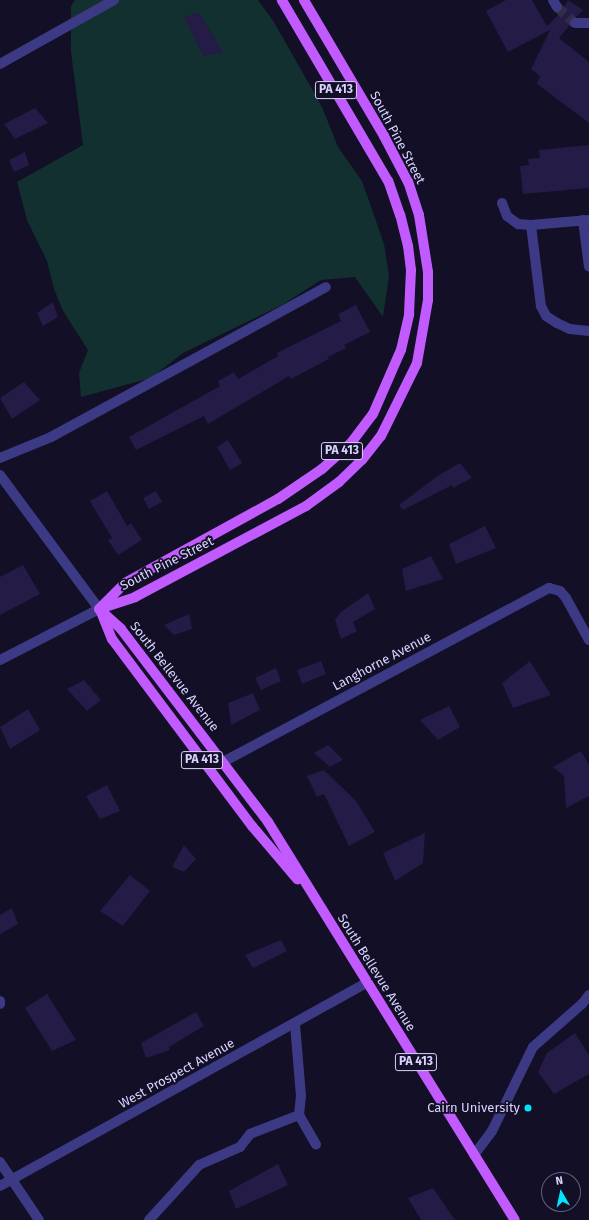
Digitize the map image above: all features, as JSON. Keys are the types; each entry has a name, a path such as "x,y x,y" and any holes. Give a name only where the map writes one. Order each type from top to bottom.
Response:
{"main road":[{"name":"South Pine Street","path":"99,609 125,583 278,499 322,469 351,443 373,414 401,350 409,314 410,270 408,246 400,214 388,181 282,0"},
{"name":"South Pine Street","path":"99,609 135,597 306,506 339,482 362,460 380,436 417,363 428,300 428,272 419,216 408,182 384,136 304,0"},
{"name":"South Bellevue Avenue","path":"99,609 121,629 268,822 366,983 515,1220"},
{"name":"South Bellevue Avenue","path":"99,609 112,640 252,826 317,904"}],"street":[{"path":"0,64 114,0"},
{"path":"575,23 589,23"},
{"path":"502,203 506,216 518,224 531,225 586,220 589,267"},
{"path":"531,225 541,306 546,316 570,329 589,331"},
{"path":"0,458 51,437 326,287"},
{"name":"South Bellevue Avenue","path":"0,475 99,609"},
{"name":"Langhorne Avenue","path":"223,762 540,591 553,588 566,598 589,640"},
{"path":"0,660 99,609"},
{"name":"West Prospect Avenue","path":"0,1186 366,983"},
{"path":"474,1155 492,1131 533,1047 582,1004 589,995"},
{"path":"294,1024 302,1096 299,1115 316,1145"},
{"path":"149,1220 199,1165 240,1147 250,1134 299,1115"},
{"path":"0,1162 39,1220"}],"green space":[{"path":"75,0 258,0 274,22 322,107 338,147 362,181 384,244 389,276 383,317 355,277 321,280 282,305 183,353 151,378 81,397 79,373 88,350 63,311 54,289 47,261 27,220 17,182 83,145 71,52 71,6"}],"building":[{"path":"506,0 532,0 547,26 562,11 568,0 583,10 577,16 570,19 569,26 559,38 589,62 589,123 537,84 540,76 531,69 550,30 508,52 486,11"},
{"path":"199,12 223,52 203,56 184,17"},
{"path":"35,108 48,123 15,139 4,124"},
{"path":"589,145 589,188 523,194 520,166 529,165 528,159 540,158 539,150"},
{"path":"25,152 29,165 14,172 9,160"},
{"path":"53,302 58,317 43,326 37,313"},
{"path":"356,305 370,332 344,345 346,348 328,357 329,359 291,379 289,376 208,424 204,416 136,450 129,437 220,386 218,381 234,372 238,379 278,356 277,353 341,321 338,314"},
{"path":"24,382 40,400 12,419 0,398"},
{"path":"228,440 242,463 230,470 217,447"},
{"path":"460,463 472,478 453,488 452,485 403,510 399,505 439,475"},
{"path":"107,491 127,526 131,523 142,540 118,555 108,540 112,538 90,501"},
{"path":"156,491 162,502 149,509 143,498"},
{"path":"485,526 496,548 456,564 449,544"},
{"path":"431,556 443,579 406,591 402,569"},
{"path":"23,565 40,594 0,615 0,577"},
{"path":"368,593 375,609 353,622 357,631 341,639 335,620 341,612"},
{"path":"189,614 192,629 174,635 164,625"},
{"path":"321,661 326,674 302,684 297,670"},
{"path":"530,661 551,695 513,708 502,683"},
{"path":"276,668 281,681 261,690 255,678"},
{"path":"84,680 101,700 87,711 67,689"},
{"path":"253,693 260,710 231,725 228,703"},
{"path":"449,706 460,727 438,740 420,720"},
{"path":"28,709 40,730 10,749 0,727"},
{"path":"328,745 343,760 330,767 314,753"},
{"path":"581,751 589,765 589,796 566,808 564,776 553,767"},
{"path":"324,770 356,801 375,832 349,846 324,794 317,797 307,776"},
{"path":"107,785 120,811 100,819 86,796"},
{"path":"425,833 423,863 395,881 383,853"},
{"path":"184,845 196,859 184,872 172,867"},
{"path":"130,875 150,891 123,926 100,911"},
{"path":"12,908 18,924 0,934 0,915"},
{"path":"281,940 287,951 253,968 245,955"},
{"path":"47,994 76,1040 52,1051 25,1008"},
{"path":"196,1012 204,1026 169,1047 170,1050 146,1058 141,1043"},
{"path":"575,1033 589,1055 589,1074 554,1094 538,1072 547,1053"},
{"path":"278,1164 288,1185 236,1209 229,1191"},
{"path":"433,1188 455,1220 421,1220 408,1198"}],"tunnel":[{"path":"557,7 575,23"}],"place":[{"name":"Cairn University","path":"528,1108"}]}
